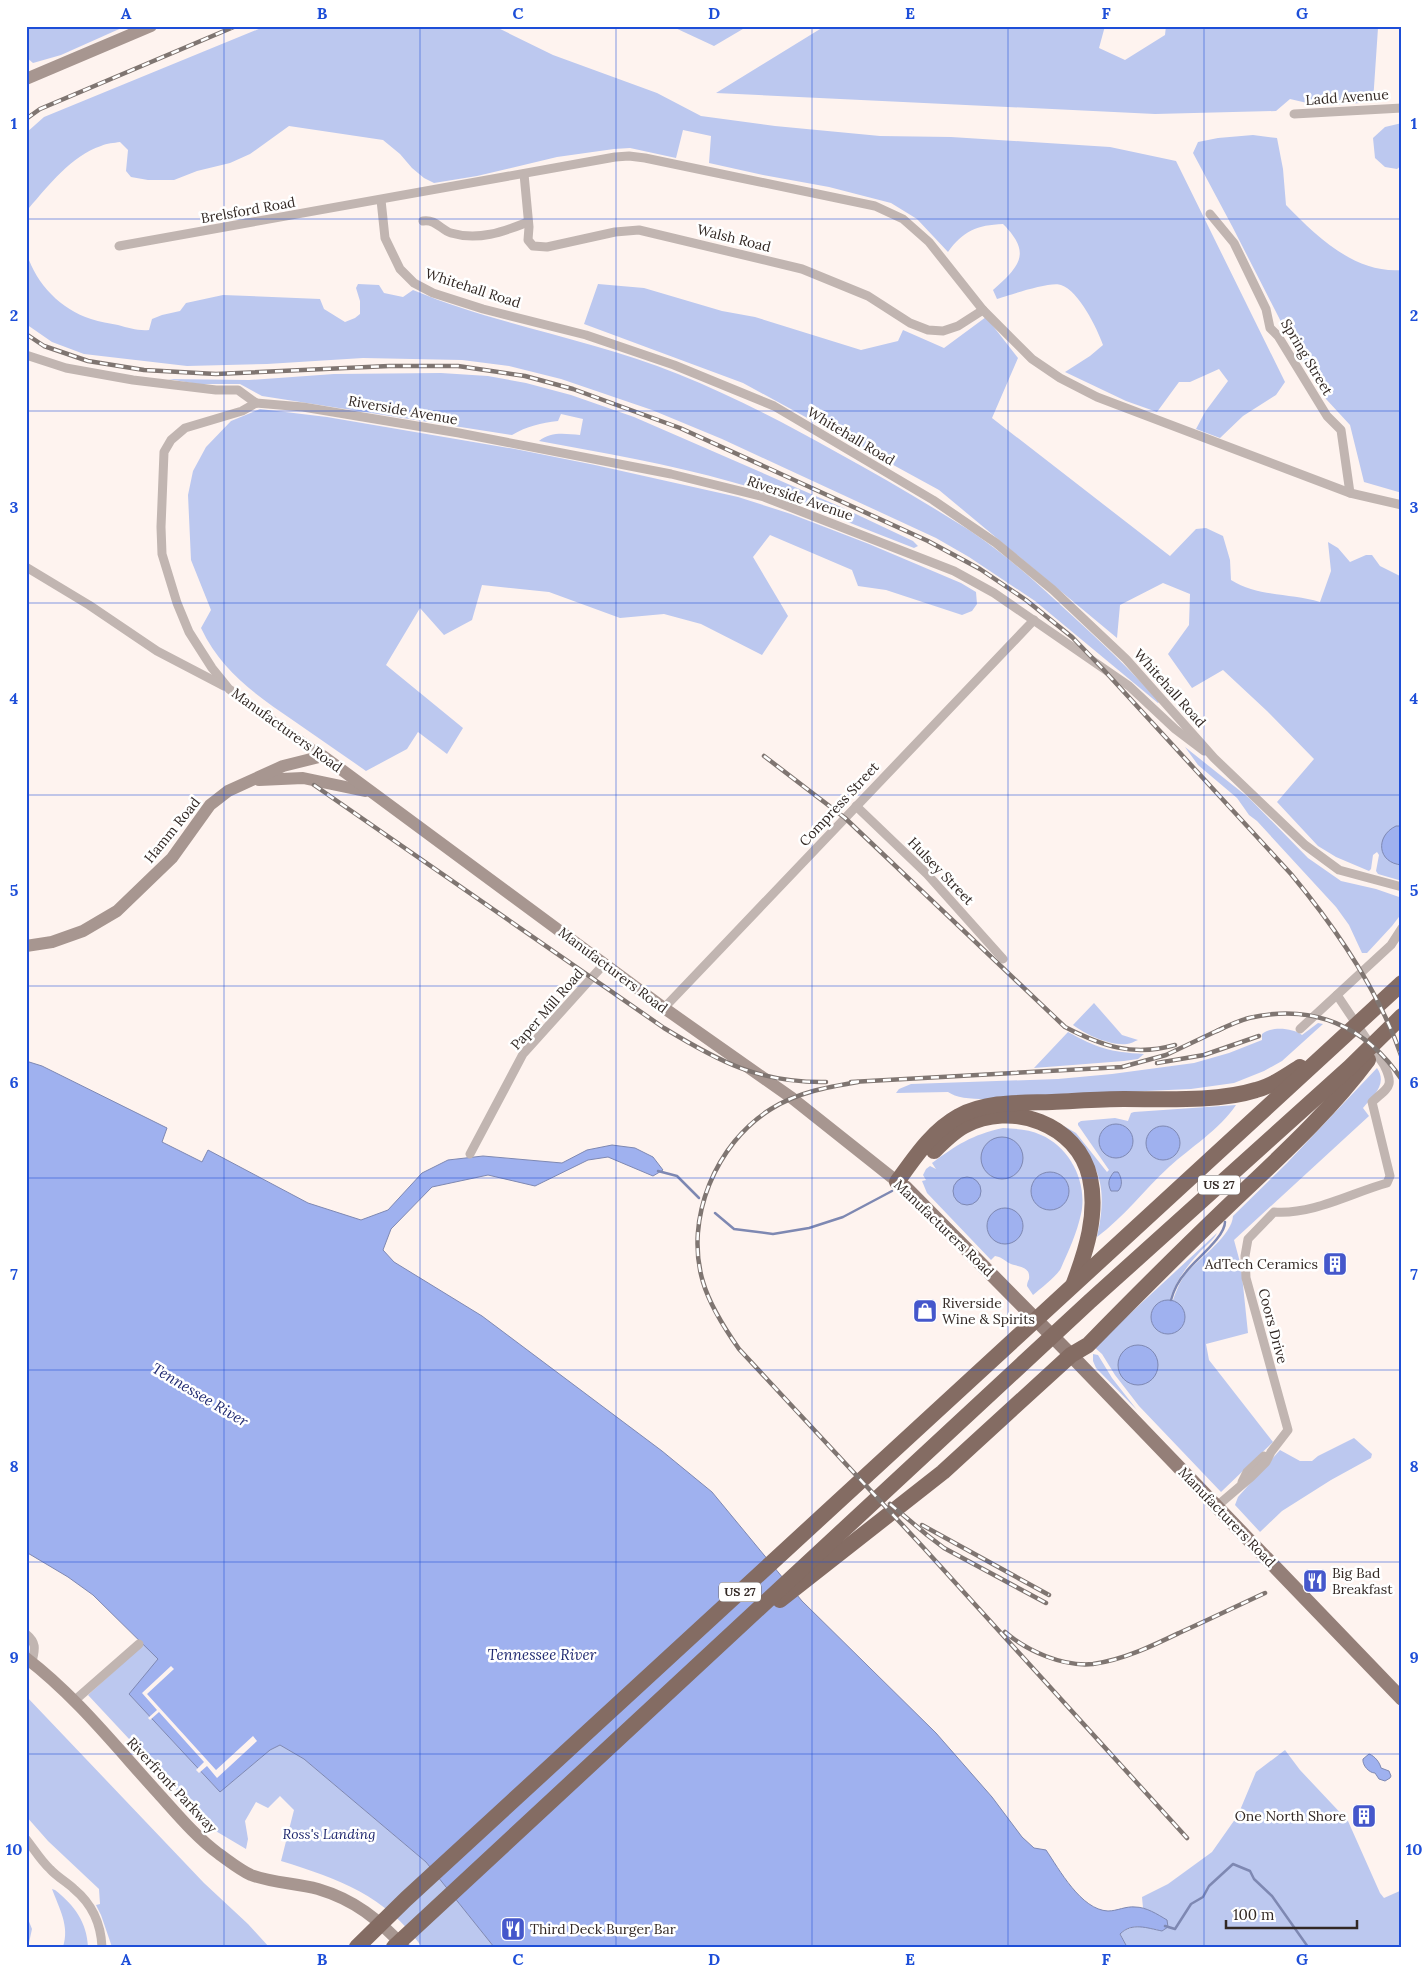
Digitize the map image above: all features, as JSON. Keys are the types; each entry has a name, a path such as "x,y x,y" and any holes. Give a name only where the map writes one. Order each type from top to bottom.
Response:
{"highway":[{"name":"US 27","path":"357,1947 406,1899 1401,984"},
{"name":"US 27","path":"396,1947 695,1666 1089,1302 1353,1072 1401,1017"},
{"path":"901,1184 925,1145 945,1126 960,1116 980,1107 1010,1103 1160,1099 1238,1094 1257,1090 1280,1080 1332,1048"},
{"path":"695,1666 943,1472 1071,1355 1088,1345 1204,1229 1304,1134 1353,1072"},
{"path":"901,1184 963,1126 990,1117 1004,1116 1018,1116 1037,1120 1048,1125 1067,1138 1074,1147 1085,1166 1090,1180 1091,1220 1088,1240 1074,1285"},
{"path":"342,1947 406,1899"}],"main road":[{"path":"26,79 151,26"},
{"name":"Hamm Road","path":"26,946 52,942 83,931 117,911 172,858 210,805 228,791 283,766 323,756"},
{"name":"Manufacturers Road","path":"323,756 664,1008 792,1098 901,1184 1071,1355 1402,1699"},
{"path":"247,782 303,778 371,793"},
{"name":"Riverfront Parkway","path":"31,1662 74,1701 194,1833 218,1854 251,1875 317,1889 340,1897 362,1908 377,1919 404,1947"}],"street":[{"name":"Ladd Avenue","path":"1294,114 1402,108"},
{"path":"381,200 629,156 781,185 875,206 903,219 929,242 983,310 1032,359 1060,378 1097,397 1350,493 1402,505"},
{"name":"Walsh Road","path":"524,174 528,240 533,246 547,247 615,232 638,230 802,269 868,296 910,323 928,330 943,331 958,326 983,310"},
{"name":"Brelsford Road","path":"119,246 381,200"},
{"name":"Whitehall Road","path":"381,200 385,238 400,269 414,283 434,293 483,309 586,335 656,359 774,406 933,500 996,543 1053,590 1126,659 1214,758 1305,845 1339,870 1402,887"},
{"name":"Spring Street","path":"1210,214 1234,243 1266,309 1270,328 1278,336 1327,416 1340,430 1350,493"},
{"path":"423,221 433,221 450,233 481,237 506,231 528,222"},
{"path":"26,355 66,368 133,380 216,390 238,390 256,403"},
{"name":"Riverside Avenue","path":"256,403 303,407 459,433 672,474 764,497 954,571 994,593 1129,686 1188,740 1214,758"},
{"name":"Manufacturers Road","path":"256,403 242,411 185,428 170,440 164,452 161,527 162,554 177,603 190,632 212,668 229,689 323,756"},
{"path":"26,567 89,605 158,651 229,689"},
{"name":"Compress Street","path":"664,1008 1034,620"},
{"name":"Hulsey Street","path":"856,806 927,874 1003,959"},
{"path":"1300,1029 1391,945 1402,928"},
{"name":"Paper Mill Road","path":"470,1154 523,1054 605,963"},
{"name":"Coors Drive","path":"1216,1506 1252,1477 1266,1462 1271,1452 1288,1430 1246,1278 1245,1256 1248,1239 1274,1212 1287,1213 1346,1198 1366,1189 1387,1183 1390,1176 1372,1102 1388,1087 1390,1077 1337,994"},
{"path":"26,1634 35,1643 36,1647 31,1662"},
{"path":"74,1701 139,1644"},
{"path":"26,1838 49,1869 75,1889 88,1903 97,1919 102,1947"}],"green space":[{"path":"26,26 126,26 61,55 33,63 26,57"},
{"path":"266,26 494,26 553,55 657,93 701,116 775,126 880,136 951,137 1110,147 1176,161 1285,382 1276,395 1243,416 1220,438 1196,429 1205,412 1228,381 1219,369 1190,382 1179,382 1157,412 1126,401 1065,372 1103,345 1087,311 1068,289 1056,284 1030,289 997,299 993,290 1016,266 1020,251 1012,234 1003,224 971,230 959,239 948,252 917,219 891,203 829,187 709,163 711,136 683,130 676,158 630,148 614,149 557,157 477,176 434,183 424,178 412,168 400,154 383,140 289,126 250,154 230,163 197,171 174,180 148,180 131,177 126,171 128,150 120,142 106,144 90,151 70,164 44,190 26,214 26,133 44,117"},
{"path":"671,26 748,26 714,46"},
{"path":"825,26 1105,26 1099,48 1125,60 1165,35 1166,26 1378,26 1373,102 1320,106 1290,99 1276,111 1155,114 716,93"},
{"path":"1402,123 1402,165 1397,169 1385,167 1375,158 1373,138 1385,127"},
{"path":"1253,135 1277,138 1283,169 1286,205 1310,229 1338,251 1368,266 1385,270 1402,270 1402,493 1364,482 1350,425 1326,399 1297,353 1193,153 1198,142"},
{"path":"26,251 30,263 42,284 59,302 80,315 91,319 134,329 149,330 152,319 180,311 186,303 223,295 320,299 324,309 345,322 360,314 360,301 356,288 358,284 379,285 384,293 403,297 413,290 446,303 612,351 678,374 739,401 799,432 920,500 969,530 1007,558 1043,589 1114,654 1159,702 1035,601 969,557 936,538 722,439 652,410 561,379 509,366 462,360 363,358 267,364 187,366 84,354 52,342 26,324"},
{"path":"598,284 644,288 722,311 755,317 861,350 898,341 903,330 944,348 986,317 1018,358 992,418 1170,556 1196,529 1206,528 1223,536 1230,560 1231,580 1263,592 1320,602 1331,571 1328,542 1338,548 1350,562 1366,555 1372,555 1380,566 1402,577 1402,881 1378,874 1376,871 1379,855 1377,852 1373,855 1369,871 1336,857 1318,846 1277,802 1314,759 1223,670 1192,688 1168,654 1189,625 1190,594 1163,583 1120,605 1117,638 939,490 743,383 584,324"},
{"path":"441,373 488,376 526,383 571,395 634,417 841,507 913,541 918,546 914,548 801,504 732,482 660,464 539,441 554,434 580,435 583,419 561,414 558,421 534,425 512,435 262,396 240,384 198,384 168,379 249,380 334,374"},
{"path":"260,409 327,417 515,449 738,497 791,514 869,544 961,583 976,592 977,604 972,611 962,615 886,590 858,586 852,570 770,535 753,557 788,616 762,655 701,624 664,614 620,618 549,592 482,585 472,620 444,635 420,608 386,665 463,728 447,754 418,732 407,749 366,771 266,701 241,681 229,670 209,644 201,628 211,610 191,560 188,495 193,471 206,447 231,421"},
{"path":"1185,747 1249,798 1308,858 1341,881 1376,889 1402,898 1402,913 1367,953 1362,953 1349,925 1336,907 1257,821 1249,815 1237,798 1198,765"},
{"path":"1094,1003 1122,1035 1138,1040 1128,1044 1106,1042 1073,1025"},
{"path":"1318,1023 1323,1024 1282,1061 1264,1071 1234,1083 1191,1089 991,1099 959,1097 948,1092 896,1093 899,1089 911,1084 1058,1079 1194,1063 1229,1053 1262,1040 1262,1034 1266,1031 1288,1029 1302,1035"},
{"path":"1068,1032 1104,1048 1144,1054 1138,1059 1124,1061 1034,1068"},
{"path":"1377,1068 1381,1079 1380,1085 1363,1108 1369,1116 1234,1240 1241,1266 1248,1333 1206,1344 1209,1360 1273,1442 1221,1492 1139,1406 1115,1375 1102,1354 1094,1347 1217,1233 1182,1274 1172,1293 1170,1299 1173,1300 1179,1284 1185,1275 1221,1240 1231,1224 1233,1216 1287,1163"},
{"path":"1236,1105 1222,1122 1169,1167 1116,1221 1097,1237 1102,1203 1099,1178 1086,1154 1064,1129 1064,1126 1076,1133 1107,1172 1109,1170 1078,1125 1081,1121 1115,1118 1128,1121 1131,1113 1134,1112"},
{"path":"1003,1128 1041,1135 1060,1148 1074,1167 1082,1190 1081,1214 1061,1268 1053,1278 1033,1295 1027,1286 1029,1279 1028,1271 997,1256 991,1260 927,1193 922,1181 926,1180 923,1175 926,1169 930,1166 936,1169 932,1163 949,1151 973,1137"},
{"path":"1093,1354 1098,1355 1112,1378 1137,1410 1096,1368"},
{"path":"1354,1438 1372,1454 1371,1458 1331,1480 1282,1511 1260,1532 1235,1505 1238,1497 1280,1450 1300,1461 1312,1461 1318,1456"},
{"name":"Ross's Landing","path":"144,1644 159,1659 130,1695 220,1792 270,1750 280,1745 304,1759 426,1862 494,1947 422,1947 393,1914 359,1891 341,1882 281,1861 294,1810 280,1796 268,1808 256,1802 245,1821 248,1839 246,1849 214,1830 88,1695"},
{"path":"26,1696 204,1883 248,1924 269,1947 112,1947 96,1905 100,1904 99,1889 48,1841 26,1816"},
{"path":"1285,1750 1300,1770 1348,1821 1380,1893 1384,1898 1402,1890 1402,1947 1127,1947 1120,1933 1126,1930 1140,1927 1162,1931 1168,1927 1154,1913 1143,1908 1142,1897 1168,1884 1212,1852 1238,1815 1256,1772"},
{"path":"52,1889 74,1908 85,1930 88,1947 63,1947 65,1939 64,1924"},
{"path":"26,1914 32,1929 28,1947 26,1947"}],"water":[{"path":"1396,826 1402,826 1402,865 1388,859 1382,848 1385,836 1389,830"},
{"name":"Tennessee River","path":"26,1061 42,1066 167,1128 162,1142 202,1162 208,1150 308,1203 361,1220 388,1210 422,1173 448,1160 483,1156 562,1163 587,1150 612,1145 635,1148 653,1157 663,1170 653,1176 608,1157 588,1160 535,1186 488,1175 432,1187 391,1229 383,1250 394,1262 482,1316 662,1451 712,1492 802,1601 936,1733 992,1797 1022,1837 1034,1848 1046,1850 1064,1877 1089,1904 1098,1909 1108,1911 1139,1907 1167,1920 1168,1927 1162,1931 1145,1927 1125,1930 1120,1934 1127,1947 494,1947 426,1862 304,1759 280,1745 270,1750 220,1792 129,1694 158,1659 93,1595 68,1577 26,1552"},
{"path":"1116,1124 1123,1125 1128,1129 1132,1134 1132,1148 1128,1153 1123,1157 1116,1158 1109,1157 1104,1153 1100,1148 1099,1141 1100,1134 1104,1129 1109,1125"},
{"path":"1163,1126 1175,1131 1180,1143 1175,1155 1163,1160 1151,1155 1146,1143 1151,1131"},
{"path":"1006,1137 1014,1140 1020,1146 1023,1158 1020,1170 1014,1176 998,1179 990,1176 984,1170 981,1154 984,1146 990,1140"},
{"path":"1050,1172 1063,1178 1069,1191 1063,1204 1050,1210 1037,1204 1031,1191 1037,1178"},
{"path":"1114,1172 1118,1172 1121,1179 1121,1187 1118,1191 1111,1191 1109,1185"},
{"path":"967,1177 977,1181 981,1191 977,1201 967,1205 957,1201 953,1191 957,1181"},
{"path":"1005,1208 1012,1209 1018,1213 1022,1219 1022,1233 1018,1239 1012,1243 1005,1244 998,1243 992,1239 988,1233 987,1226 988,1219 992,1213 998,1209"},
{"path":"1168,1300 1175,1301 1180,1305 1184,1310 1184,1324 1180,1329 1175,1333 1168,1334 1161,1333 1156,1329 1152,1324 1151,1317 1152,1310 1156,1305 1161,1301"},
{"path":"1142,1345 1149,1348 1155,1354 1158,1365 1157,1373 1149,1382 1142,1385 1134,1385 1127,1382 1119,1373 1118,1361 1121,1354 1130,1346"},
{"path":"1369,1754 1377,1760 1381,1768 1389,1771 1390,1778 1385,1781 1379,1779 1375,1773 1370,1772 1366,1768 1363,1759"}],"pier":[{"path":"171,1666 174,1669 147,1694 216,1770 253,1736 257,1741 217,1778 207,1766 199,1773 196,1770 204,1762 159,1712 150,1720 148,1718 157,1710 142,1693"}],"waterway":[{"path":"658,1171 677,1176 699,1198"},
{"path":"715,1213 734,1229 773,1234 809,1228 843,1217 892,1191"},
{"path":"1171,1300 1181,1278 1215,1241 1224,1228 1225,1222"},
{"path":"1165,1926 1175,1929 1191,1904 1203,1897 1209,1886 1233,1864 1250,1871 1254,1879 1272,1896 1308,1947"}],"railway":[{"path":"26,119 40,109 236,26"},
{"path":"26,334 44,346 88,361 144,370 216,374 389,366 458,366 525,376 573,389 680,428 928,541 980,569 1026,600 1072,637 1291,874 1324,916 1355,961 1382,1009 1402,1058"},
{"path":"764,756 845,818 1065,1027 1092,1040 1118,1048 1145,1050 1175,1045"},
{"path":"314,785 684,1040 722,1060 760,1074 780,1079 826,1082"},
{"path":"1217,1031 1245,1019 1272,1014 1295,1014 1316,1017 1336,1023 1372,1045 1388,1061 1402,1080"},
{"path":"851,1082 1122,1067 1166,1055 1223,1028"},
{"path":"1157,1063 1204,1055 1259,1036"},
{"path":"858,1082 824,1088 802,1094 781,1103 752,1124 734,1142 720,1162 709,1185 698,1233 698,1258 703,1282 710,1300 723,1325 739,1349 922,1546 1187,1838"},
{"path":"890,1504 944,1548 1046,1603"},
{"path":"922,1525 1049,1595"},
{"path":"1005,1632 1024,1645 1046,1656 1070,1663 1093,1664 1126,1656 1148,1647 1265,1593"}],"place":[{"name":"AdTech Ceramics","path":"1335,1264"},
{"name":"Riverside Wine & Spirits","path":"925,1311"},
{"name":"Big Bad Breakfast","path":"1315,1581"},
{"name":"One North Shore","path":"1364,1816"},
{"name":"Third Deck Burger Bar","path":"513,1929"}]}
